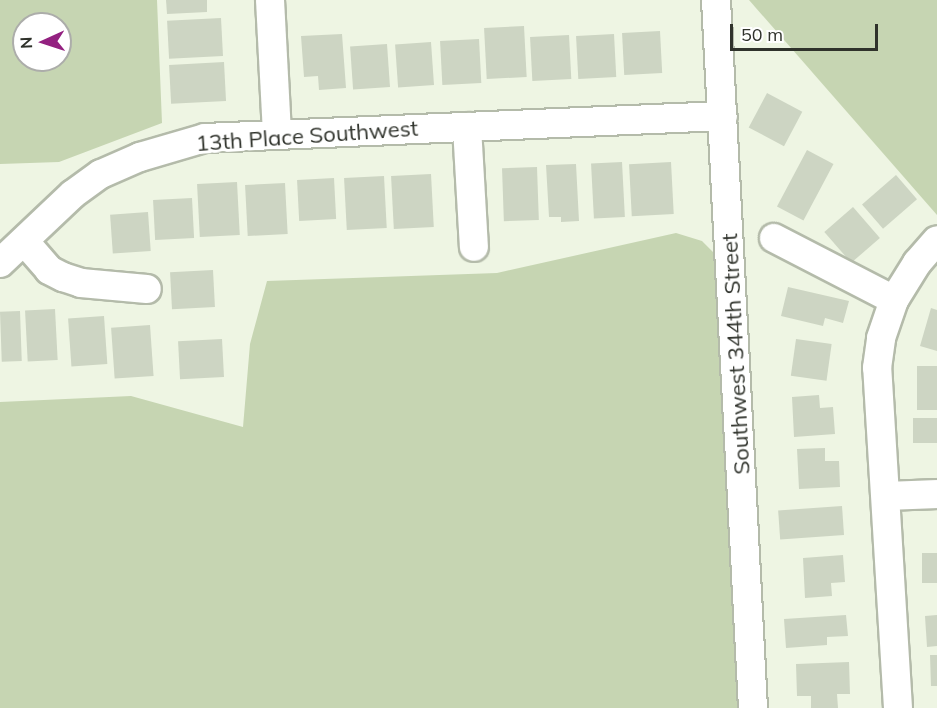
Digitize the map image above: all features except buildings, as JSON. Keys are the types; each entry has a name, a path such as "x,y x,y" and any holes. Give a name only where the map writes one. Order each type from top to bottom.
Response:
{"street":[{"path":"270,0 277,133"},
{"name":"Southwest 344th Street","path":"716,0 753,708"},
{"name":"13th Place Southwest","path":"0,263 25,242 73,194 101,174 140,158 205,138 277,133 723,116"},
{"path":"467,127 474,247"},
{"path":"774,238 894,300"},
{"path":"898,708 887,496 877,368 881,338 894,300 911,271 937,240"},
{"path":"25,242 49,270 63,277 81,283 147,289"},
{"path":"887,496 937,494"}],"green space":[{"path":"0,0 157,0 162,123 59,162 0,164"},
{"path":"749,0 937,0 937,215"},
{"path":"676,233 702,241 715,254 740,708 0,708 0,402 131,396 243,427 250,344 267,281 497,273"}]}
